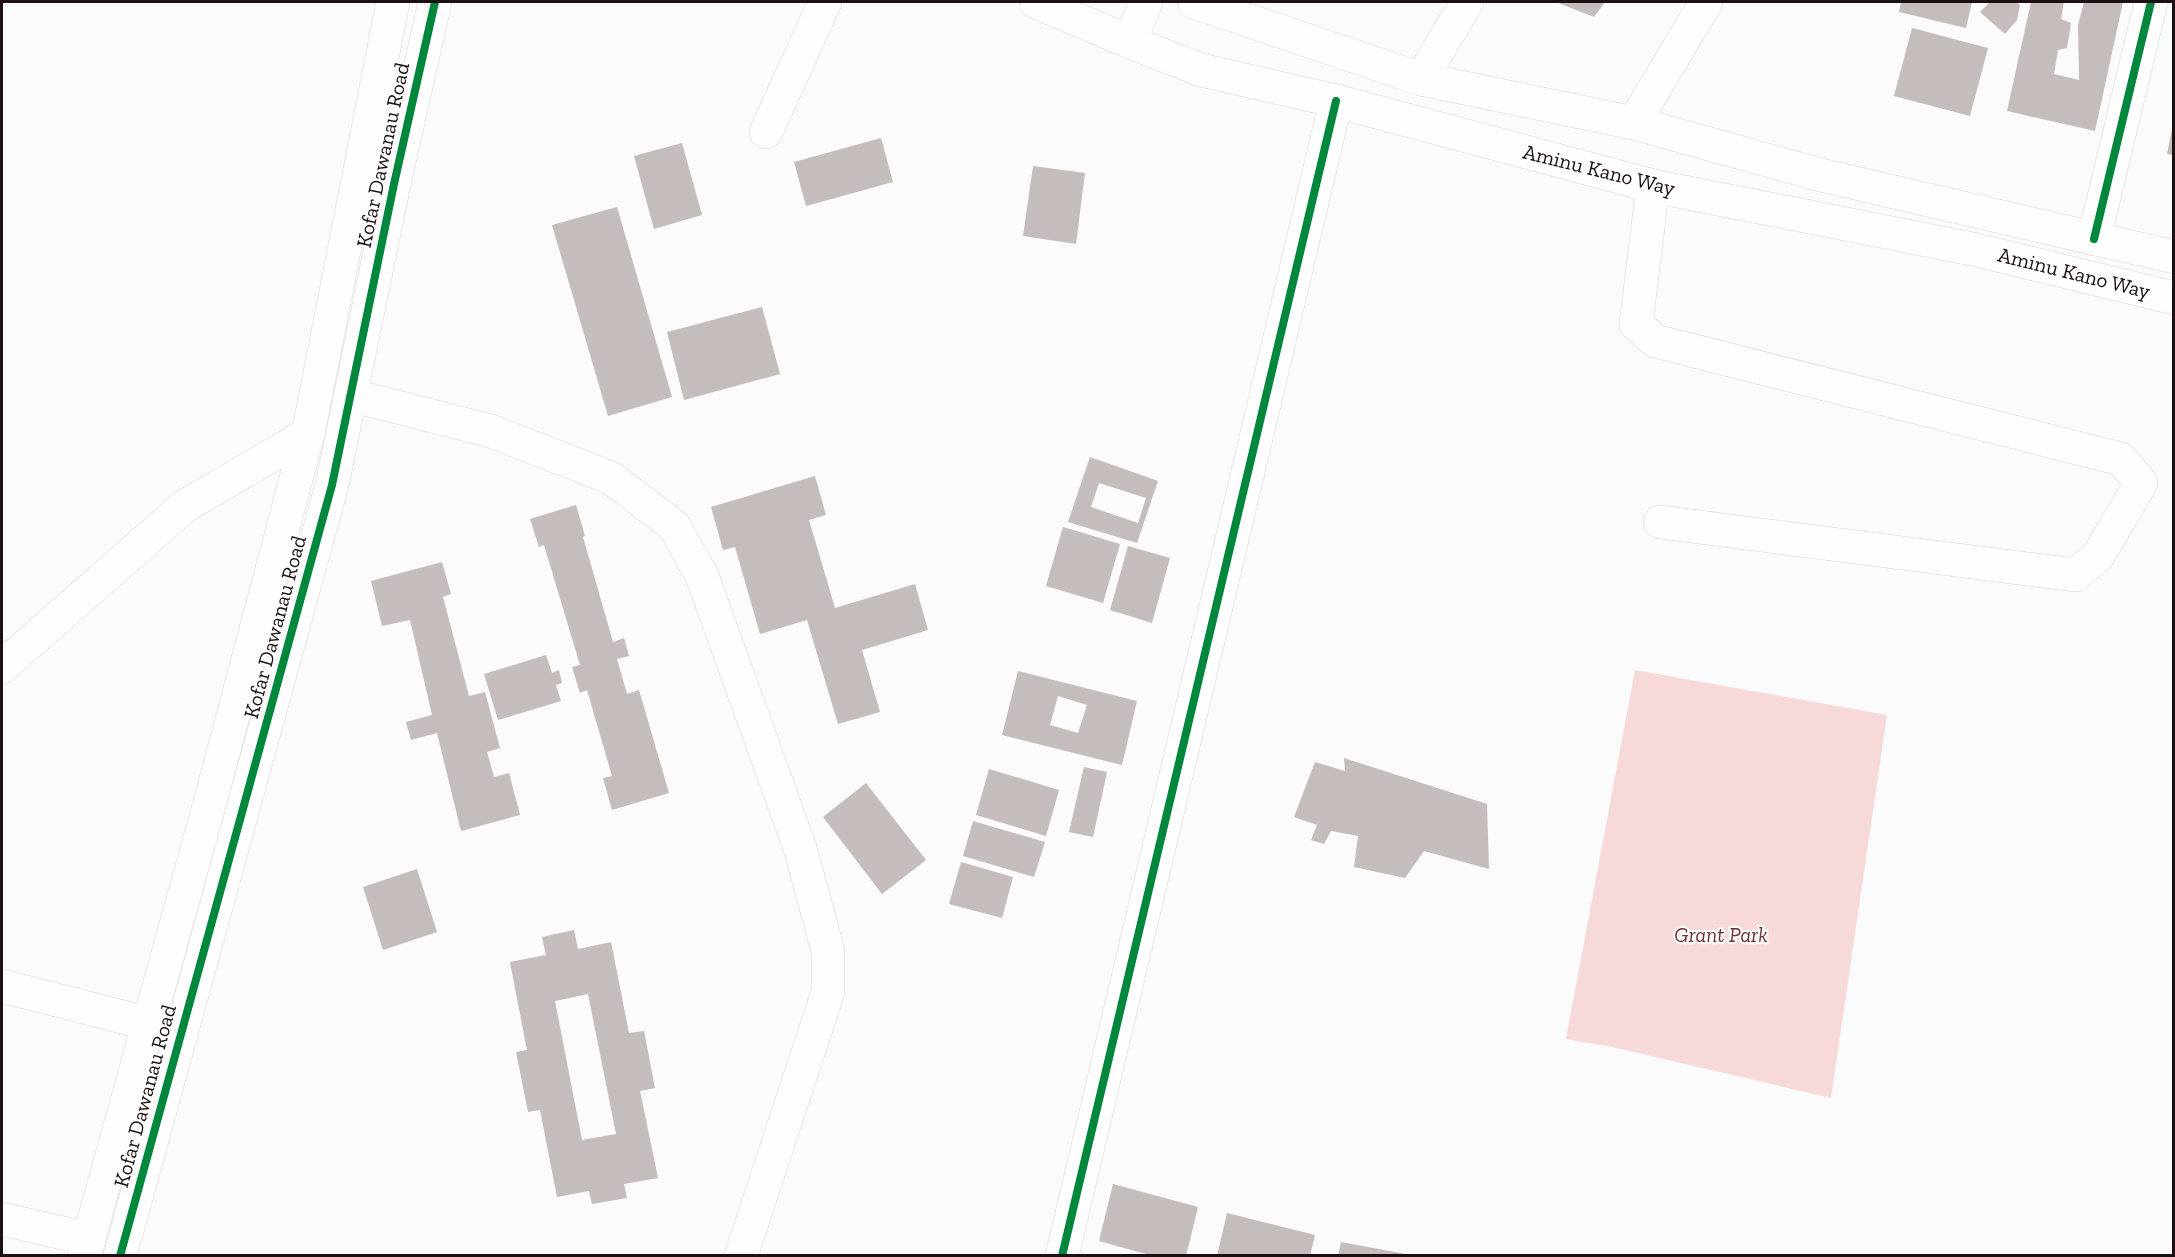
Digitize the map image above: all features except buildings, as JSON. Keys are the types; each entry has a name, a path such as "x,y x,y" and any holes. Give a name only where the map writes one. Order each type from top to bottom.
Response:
{"street":[{"name":"Kofar Dawanau Road","path":"87,1247 150,1024 308,434 393,2"},
{"name":"Kofar Dawanau Road","path":"120,1256 329,496 435,2"},
{"path":"766,132 825,2"},
{"name":"Aminu Kano Way","path":"1036,2 1201,70 1336,101 1653,186 1972,249 2174,298"},
{"path":"1130,42 1146,2"},
{"name":"Aminu Kano Way","path":"1194,2 1420,79 1634,123 1821,175 2174,257"},
{"path":"1420,79 1467,2"},
{"path":"1634,123 1706,2"},
{"path":"2094,239 2151,2"},
{"path":"1062,1256 1336,101"},
{"path":"1653,186 1636,324 1655,341 2121,459 2141,483 2098,556 2075,575 1660,522"},
{"path":"350,395 491,431 611,478 674,526 702,576 800,848 828,951 828,992 741,1256"},
{"path":"2,667 185,506 308,434"},
{"path":"2,986 150,1024"},
{"path":"2,1219 87,1247"}],"green space":[{"name":"Grant Park","path":"1635,670 1887,715 1831,1098 1612,1047 1566,1039"}],"cycle path":[{"path":"120,1256 332,485 394,184 435,2"},
{"path":"2094,239 2151,2"},
{"path":"1062,1256 1336,101"}]}
